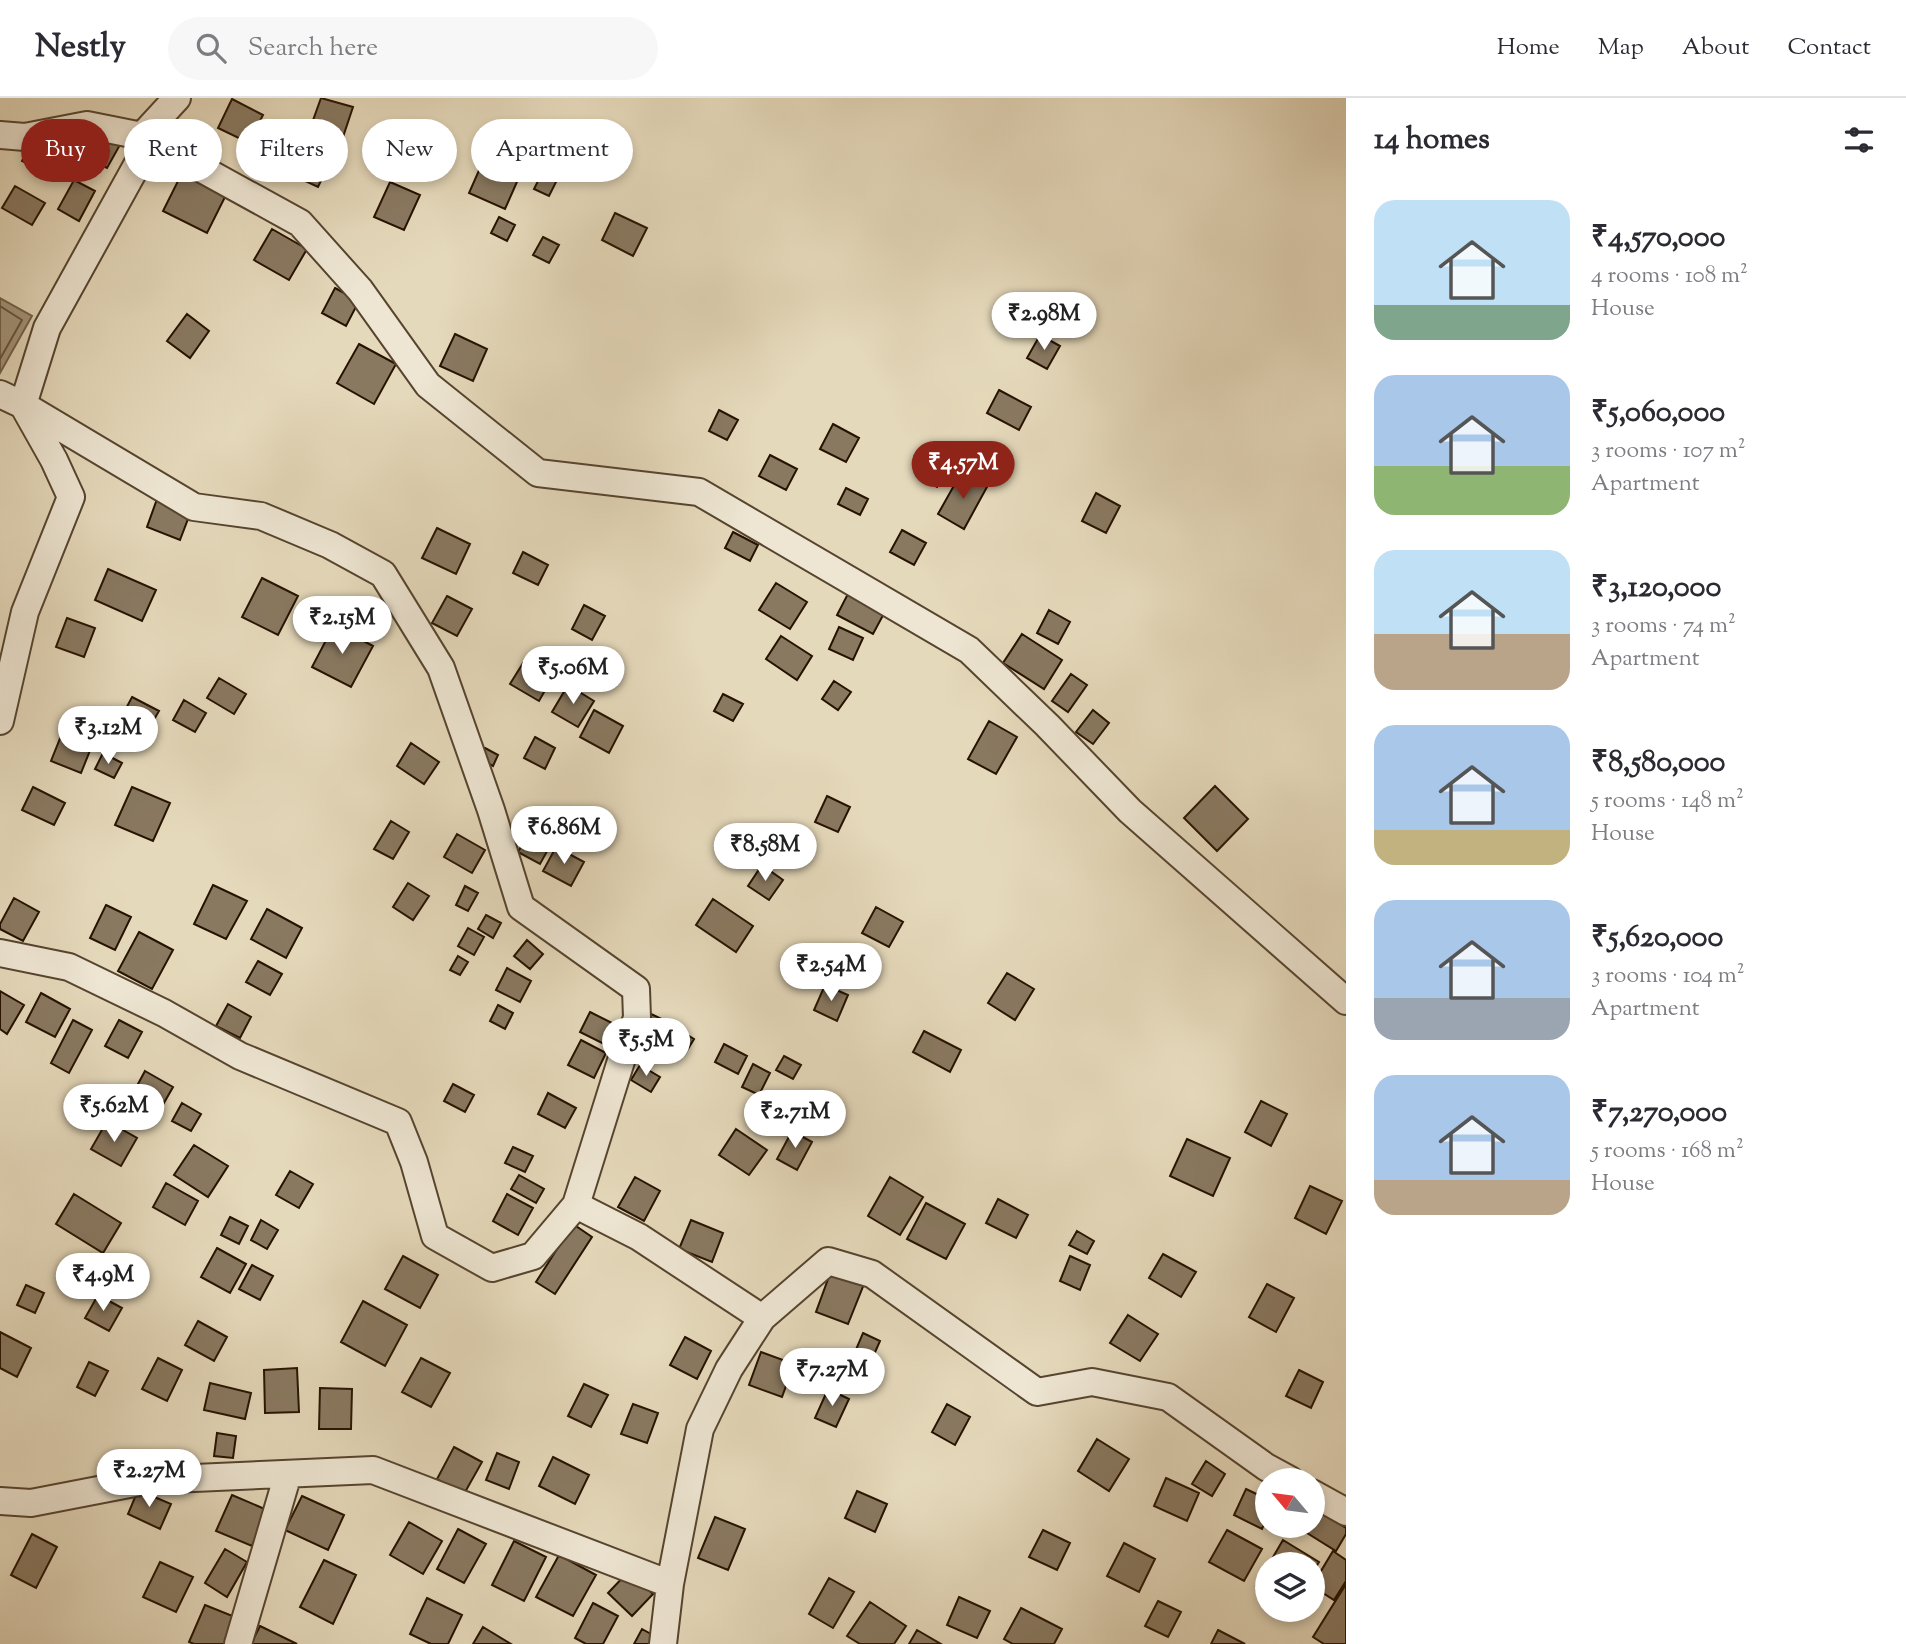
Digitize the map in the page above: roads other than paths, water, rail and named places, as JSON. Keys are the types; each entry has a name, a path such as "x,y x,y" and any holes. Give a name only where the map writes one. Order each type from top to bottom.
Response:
{"street":[{"path":"158,119 177,98"},
{"path":"0,135 25,137 87,125 124,132"},
{"path":"222,180 300,223 360,290 428,385 538,473 699,492 969,650 1047,725 1130,811 1346,1001"},
{"path":"11,399 128,182"},
{"path":"0,721 25,612 71,497 54,460 11,399"},
{"path":"0,953 69,967 164,1013 240,1056 398,1122 415,1162 435,1236 492,1268 533,1256 576,1205 637,1018 636,989 521,907 491,810 441,668 383,574 330,545 261,516 194,507 11,399"},
{"path":"576,1205 639,1237 762,1318"},
{"path":"663,1644 670,1584 700,1429 729,1369 762,1318 828,1261 872,1274 1037,1392 1092,1382 1168,1397 1268,1468"},
{"path":"0,1501 31,1503 150,1480 373,1471 670,1584"},
{"path":"238,1644 288,1474"},
{"path":"1325,1501 1346,1513"}],"water":[{"path":"0,298 32,316 0,373"}]}
